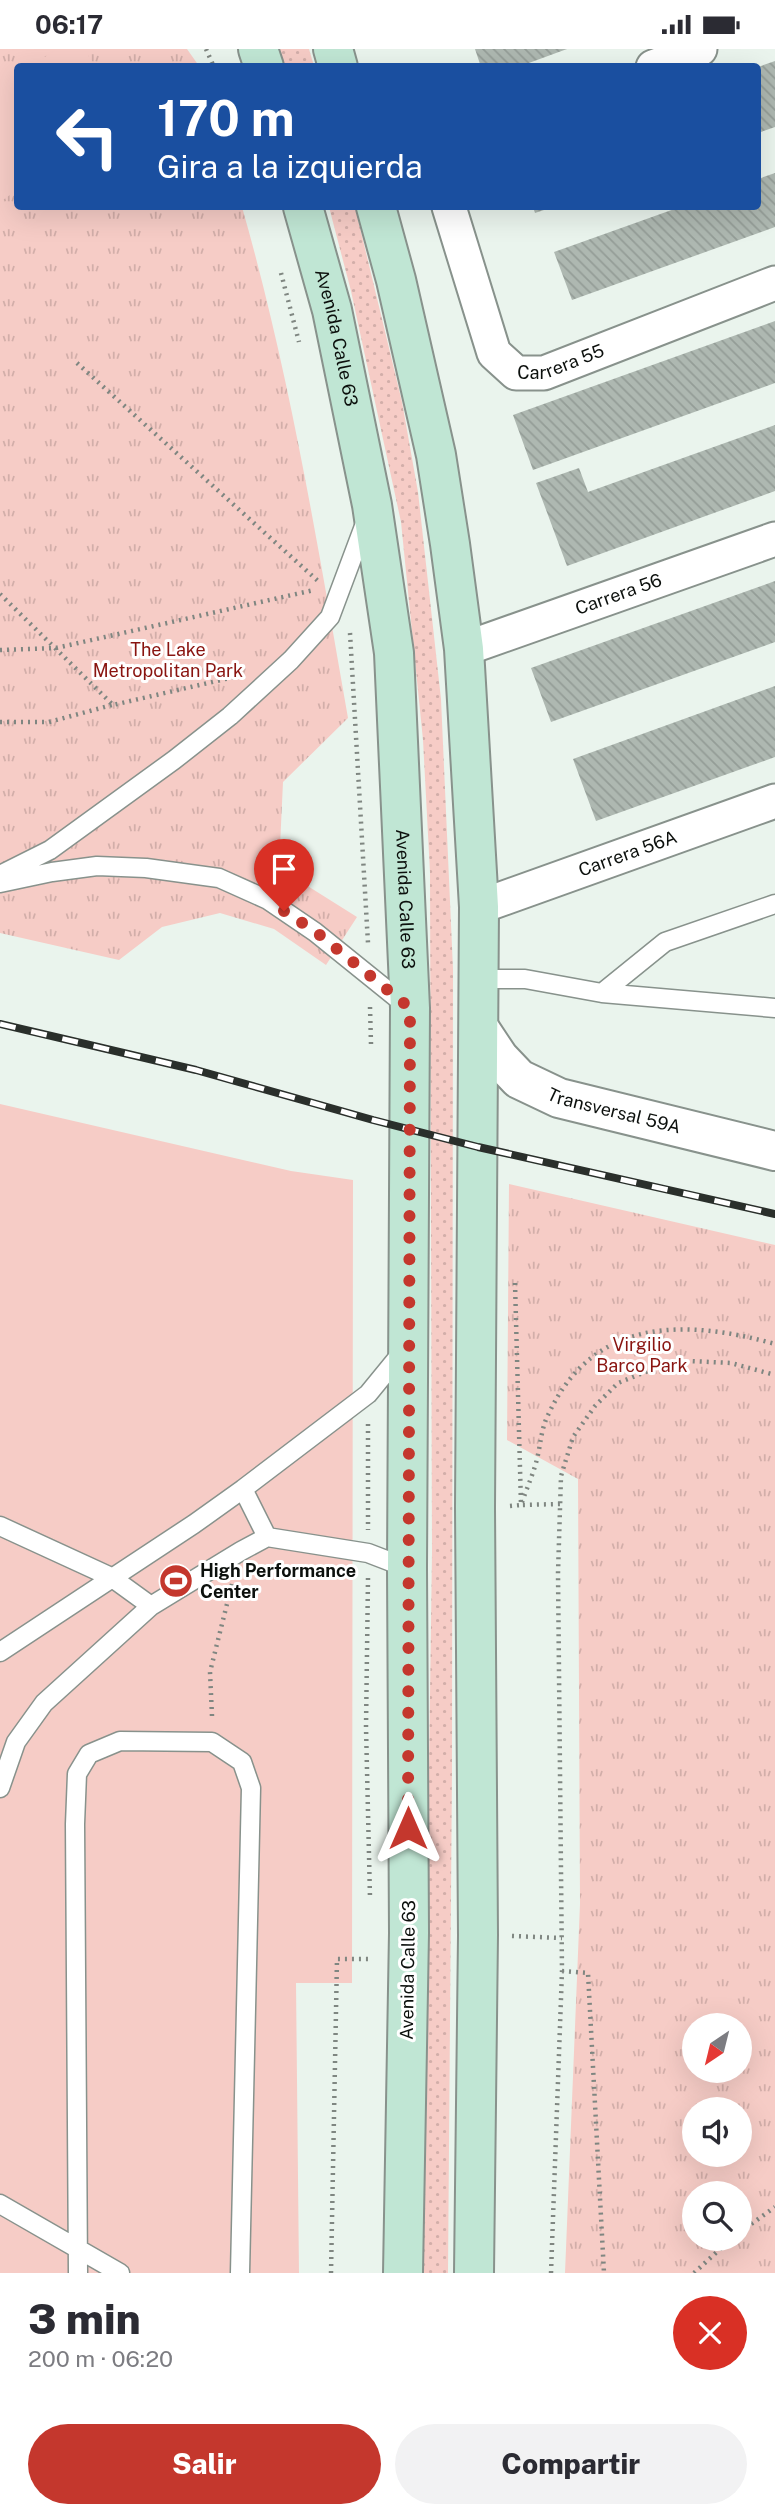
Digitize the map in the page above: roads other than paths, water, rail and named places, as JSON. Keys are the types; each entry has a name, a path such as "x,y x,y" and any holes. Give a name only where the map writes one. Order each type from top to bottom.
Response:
{"main road":[{"name":"Avenida Calle 63","path":"304,210 332,310 372,505 394,653 410,1008 407,1568 409,1933 403,2273"},
{"path":"377,210 396,280 436,455 464,649 479,907 475,1508 478,1935 474,2273"}],"street":[{"path":"663,63 699,49"},
{"name":"Carrera 55","path":"450,210 494,353 516,373 544,373 775,283"},
{"name":"Carrera 56","path":"464,649 775,539"},
{"name":"Carrera 56A","path":"479,907 775,801"},
{"name":"Transversal 59A","path":"479,1028 499,1058 519,1079 559,1098 775,1151"}],"lane":[{"path":"0,875 50,850 174,761 230,716 292,660 330,617 372,505"},
{"path":"0,883 52,871 97,866 146,868 219,878 268,900 316,932 410,1008"},
{"path":"601,993 665,942 775,904"},
{"path":"479,979 525,979 601,993 775,1008"},
{"path":"0,1652 243,1489 368,1394 409,1345"},
{"path":"243,1489 267,1537"},
{"path":"0,1526 111,1577 151,1606"},
{"path":"0,1788 16,1742 44,1703 151,1606 241,1551 267,1537 368,1553 407,1568"},
{"path":"78,2273 75,1838 77,1774 89,1754 120,1741 212,1742 242,1762 251,1789 240,2273"},
{"path":"0,2204 120,2273"}],"railway":[{"path":"0,1024 196,1070 478,1147 775,1214"}],"place":[{"name":"High Performance Center","path":"176,1581"}],"park label":[{"name":"The Lake Metropolitan Park","path":"168,660"},
{"name":"Virgilio Barco Park","path":"642,1356"}]}
